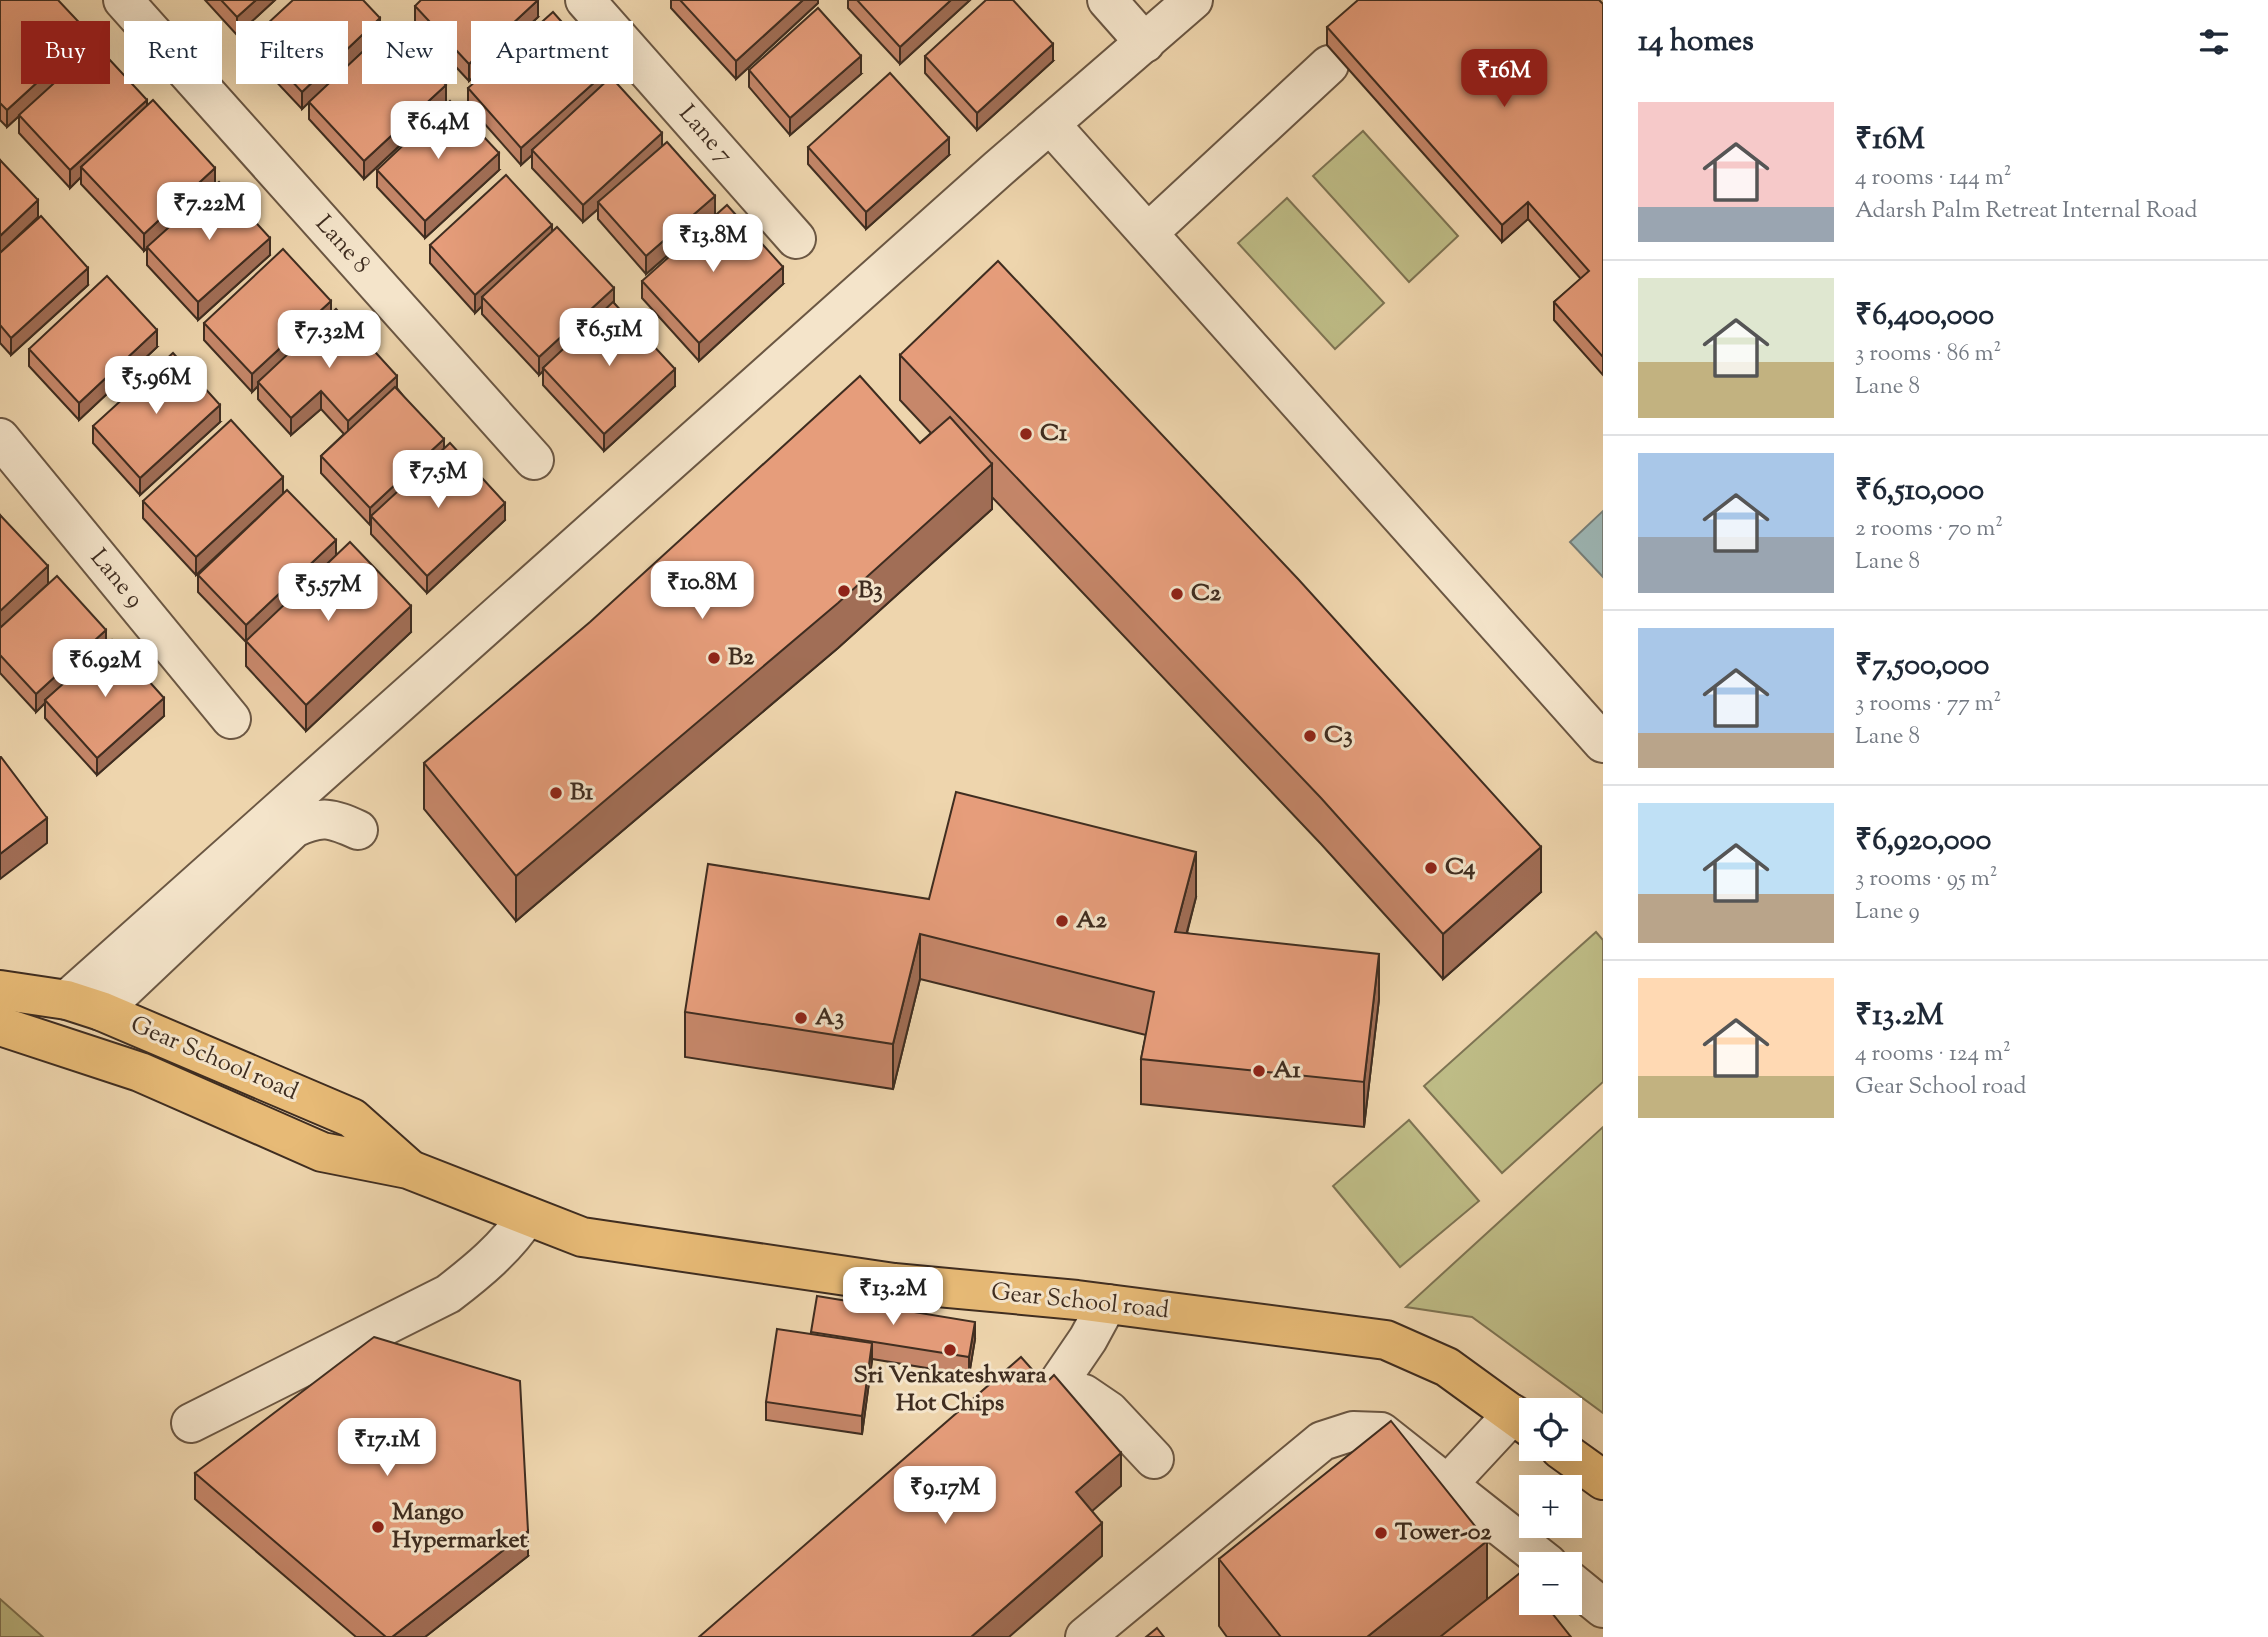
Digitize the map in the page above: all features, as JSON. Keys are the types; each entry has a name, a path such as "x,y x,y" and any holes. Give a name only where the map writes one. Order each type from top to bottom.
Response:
{"main road":[{"name":"Gear School road","path":"2,1006 84,1006 352,1118 408,1169"},
{"name":"Gear School road","path":"2,1006 140,1072 322,1152 408,1169 582,1237 894,1283 1107,1304 1386,1340 1447,1367 1519,1419"},
{"path":"1577,1461 1603,1480"}],"street":[{"name":"Lane 8","path":"123,0 534,460"},
{"name":"Lane 7","path":"585,0 796,239"},
{"path":"1107,0 1145,43"},
{"path":"84,1006 998,169 1193,0"},
{"path":"1149,232 1329,65"},
{"path":"1050,124 1603,743"},
{"name":"Lane 9","path":"0,438 231,719"},
{"path":"84,1006 294,828 312,820 333,819 358,830"},
{"path":"191,1423 448,1294 483,1267 516,1233 527,1216"},
{"path":"1107,1304 1088,1339 1038,1385 1084,1394 1109,1412 1154,1459"},
{"path":"1447,1485 1519,1424"},
{"path":"1085,1637 1322,1441 1353,1431 1381,1432 1533,1552"},
{"path":"1582,1591 1603,1608"}],"shaded area":[{"path":"1363,131 1458,236 1409,282 1313,176"},
{"path":"1287,198 1384,303 1335,349 1238,243"},
{"path":"1596,932 1603,940 1603,1082 1502,1173 1424,1086"},
{"path":"1409,1120 1479,1201 1400,1267 1333,1186"},
{"path":"1603,1127 1603,1413 1472,1317 1406,1307"},
{"path":"0,1599 43,1637 0,1637"}],"water":[{"path":"1603,511 1603,577 1570,542"}],"building":[{"path":"0,0 58,0 78,21 21,21 21,84 35,84 7,110 0,103"},
{"path":"221,0 256,0 237,17"},
{"path":"293,0 363,0 380,18 377,21 362,21 362,35 348,48 348,21 270,21"},
{"path":"421,0 538,0 515,21 471,21 469,64 457,51 457,21 429,21 415,6"},
{"path":"680,0 803,0 736,61"},
{"path":"857,0 951,0 900,47"},
{"path":"986,0 1013,0 1053,44 977,113 925,56"},
{"path":"1358,0 1599,0 1603,4 1603,357 1554,302 1589,271 1528,202 1502,225 1327,27"},
{"path":"818,8 861,56 790,118 749,70"},
{"path":"553,12 561,21 543,21"},
{"path":"362,52 362,84 446,85 364,161 309,102 328,84 348,84 348,65"},
{"path":"110,60 124,75 124,84 132,84 147,100 70,170 19,115 53,84 110,84"},
{"path":"890,73 949,138 866,212 808,147"},
{"path":"295,84 310,84 302,92"},
{"path":"472,84 593,84 521,148 468,88"},
{"path":"603,84 617,84 662,133 583,205 532,150"},
{"path":"153,100 215,168 144,234 81,167"},
{"path":"450,101 499,153 425,221 377,170"},
{"path":"667,142 715,196 646,256 598,202"},
{"path":"0,160 38,200 0,236"},
{"path":"506,175 552,225 475,295 430,245"},
{"path":"219,182 270,238 198,302 147,247"},
{"path":"727,205 783,267 699,343 642,281"},
{"path":"41,216 88,268 11,338 0,325 0,253"},
{"path":"557,227 614,288 539,357 482,297"},
{"path":"283,249 331,301 252,374 204,323"},
{"path":"998,261 1299,580 1541,847 1443,934 1321,798 900,355"},
{"path":"107,276 157,330 79,403 29,349"},
{"path":"613,302 675,369 604,434 543,368"},
{"path":"336,309 397,376 348,421 321,391 291,418 258,382"},
{"path":"173,353 220,405 140,478 93,426"},
{"path":"860,376 920,443 950,417 992,464 838,603 516,876 424,763 590,622"},
{"path":"395,387 444,439 370,508 321,456"},
{"path":"231,420 283,477 196,557 143,501"},
{"path":"450,443 505,503 427,576 371,516"},
{"path":"287,490 336,540 246,625 198,575"},
{"path":"0,515 48,566 0,611"},
{"path":"350,542 411,606 306,705 246,641"},
{"path":"57,576 106,630 36,694 0,655 0,628"},
{"path":"112,640 164,698 97,758 45,700"},
{"path":"0,757 47,818 0,854"},
{"path":"956,792 1196,852 1175,932 1379,954 1364,1082 1141,1059 1154,992 920,934 893,1044 685,1012 708,864 929,899"},
{"path":"817,1296 975,1322 969,1357 811,1332"},
{"path":"777,1329 872,1343 862,1416 766,1402"},
{"name":"Mango Hypermarket","path":"374,1337 520,1381 528,1531 392,1637 386,1637 195,1473"},
{"path":"1021,1357 1045,1384 1054,1375 1121,1453 1076,1492 1102,1523 971,1637 699,1637"},
{"path":"1391,1421 1487,1541 1367,1637 1281,1637 1219,1559"},
{"path":"1519,1574 1519,1615 1554,1615 1571,1637 1440,1637"},
{"path":"1157,1628 1164,1637 1146,1637"}],"place":[{"name":"C1","path":"1026,434"},
{"name":"B3","path":"844,591"},
{"name":"C2","path":"1177,594"},
{"name":"B2","path":"714,658"},
{"name":"C3","path":"1310,736"},
{"name":"B1","path":"556,793"},
{"name":"C4","path":"1431,868"},
{"name":"A2","path":"1062,921"},
{"name":"A3","path":"801,1018"},
{"name":"A1","path":"1259,1071"},
{"name":"Sri Venkateshwara Hot Chips","path":"950,1350"},
{"name":"Mango Hypermarket","path":"378,1527"},
{"name":"Tower-02","path":"1381,1533"}]}
